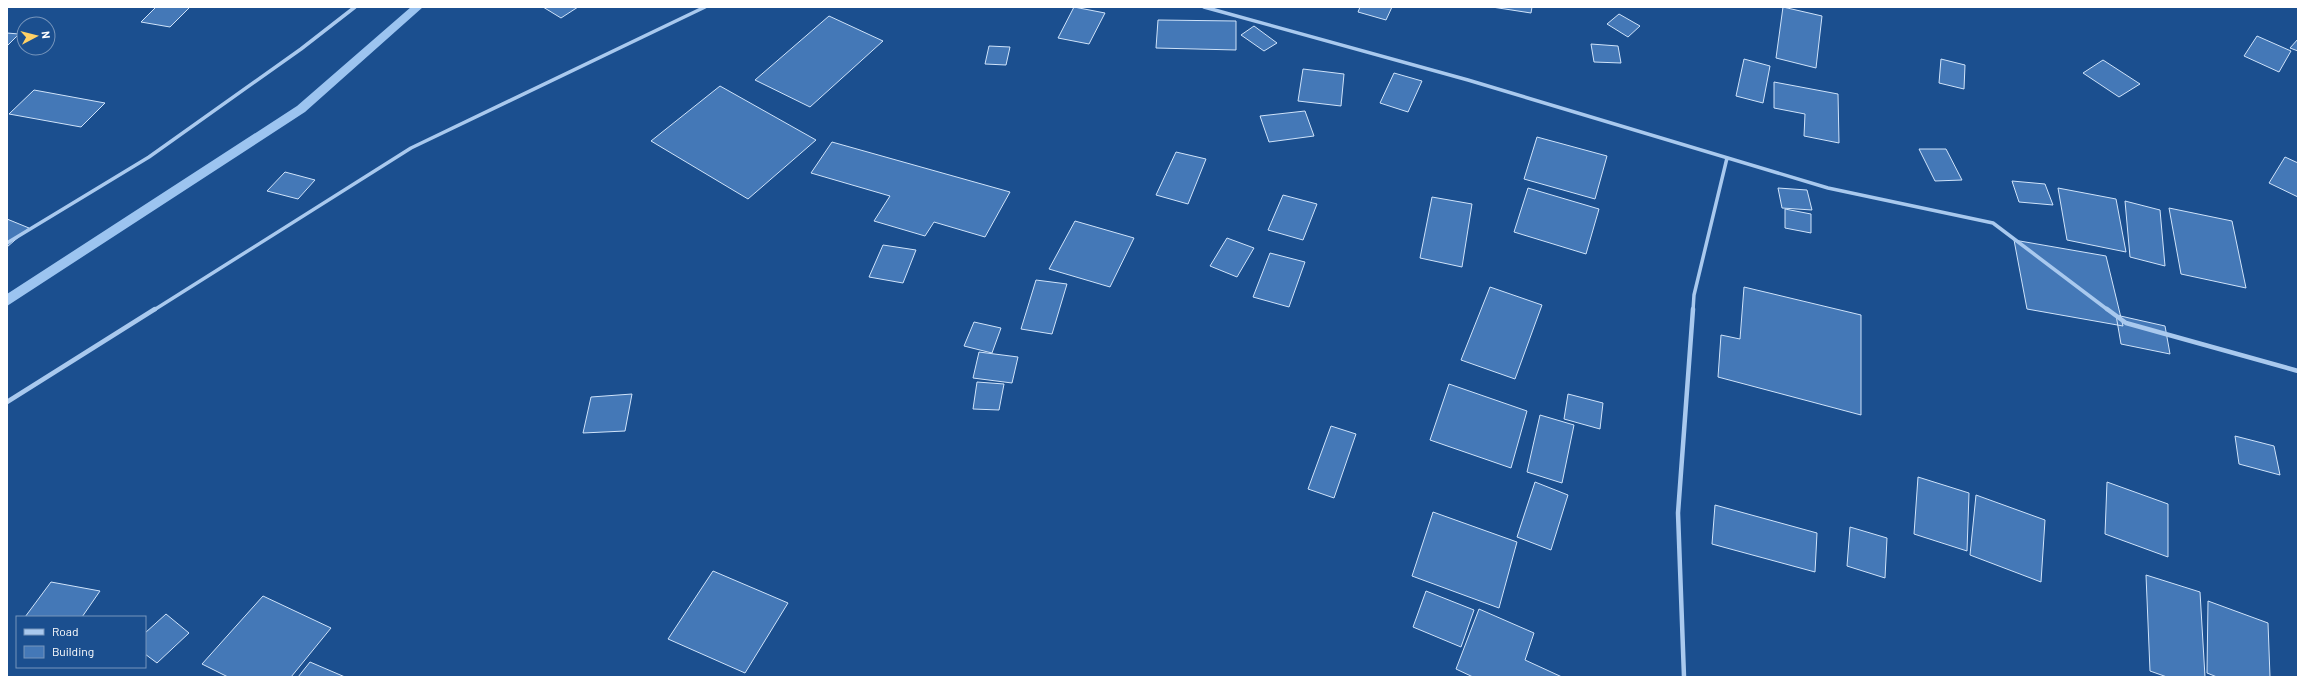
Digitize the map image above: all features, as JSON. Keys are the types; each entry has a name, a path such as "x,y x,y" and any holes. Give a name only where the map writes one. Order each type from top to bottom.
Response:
{"street":[{"path":"7,243 149,157 301,49 355,7"},
{"path":"7,402 411,148 705,7"},
{"path":"1204,7 1468,80 1828,188 1992,223 2126,323 2298,371"},
{"path":"1684,677 1678,513 1694,294 1727,158"}],"building":[{"path":"156,7 190,7 170,27 141,22"},
{"path":"543,7 578,7 561,18"},
{"path":"1074,7 1105,13 1089,44 1058,38"},
{"path":"1360,7 1392,7 1386,20 1358,12"},
{"path":"1492,7 1532,7 1531,13"},
{"path":"1783,7 1822,16 1816,68 1776,58"},
{"path":"1619,14 1640,26 1628,37 1607,24"},
{"path":"829,16 883,41 810,107 755,80"},
{"path":"1158,20 1236,21 1236,50 1156,48"},
{"path":"1254,26 1277,43 1264,51 1241,35"},
{"path":"7,33 16,34 16,37 7,46"},
{"path":"2257,36 2291,51 2279,72 2244,56"},
{"path":"2298,39 2298,51 2290,48"},
{"path":"1591,44 1618,46 1621,63 1594,62"},
{"path":"989,46 1010,47 1006,65 985,64"},
{"path":"1744,59 1770,66 1763,103 1736,96"},
{"path":"1941,59 1965,65 1964,89 1939,83"},
{"path":"2103,60 2140,84 2119,97 2083,73"},
{"path":"1303,69 1344,74 1341,106 1298,101"},
{"path":"1394,73 1422,81 1408,112 1380,103"},
{"path":"1774,82 1838,94 1839,143 1804,136 1805,114 1774,108"},
{"path":"720,86 816,140 748,199 651,141"},
{"path":"34,90 105,103 81,127 9,114"},
{"path":"1305,111 1314,136 1269,142 1260,116"},
{"path":"1537,137 1607,156 1595,199 1524,179"},
{"path":"832,142 1010,192 985,237 934,222 925,236 874,221 890,196 811,173"},
{"path":"1919,149 1946,149 1962,180 1935,181"},
{"path":"1176,152 1206,159 1188,204 1156,195"},
{"path":"2285,157 2298,163 2298,197 2269,183"},
{"path":"285,172 315,180 298,199 267,191"},
{"path":"2012,181 2045,184 2053,205 2019,202"},
{"path":"1528,188 1599,209 1586,254 1514,232"},
{"path":"1778,188 1807,190 1812,210 1782,208"},
{"path":"2058,188 2116,199 2126,252 2067,240"},
{"path":"1283,195 1317,204 1303,240 1268,230"},
{"path":"1432,197 1472,204 1462,267 1420,258"},
{"path":"2125,201 2160,210 2165,266 2130,257"},
{"path":"2169,208 2232,221 2246,288 2181,274"},
{"path":"1785,209 1811,214 1811,233 1785,228"},
{"path":"7,219 29,228 7,247"},
{"path":"1075,221 1134,238 1110,287 1049,269"},
{"path":"1227,238 1254,248 1237,277 1210,266"},
{"path":"2014,240 2106,256 2123,326 2027,309"},
{"path":"883,245 916,250 903,283 869,277"},
{"path":"1270,253 1305,262 1289,307 1253,297"},
{"path":"1036,280 1067,284 1052,334 1021,329"},
{"path":"1490,287 1542,305 1515,379 1461,360"},
{"path":"1744,287 1861,315 1861,415 1718,377 1721,335 1740,339"},
{"path":"2116,315 2165,326 2170,354 2121,344"},
{"path":"974,322 1001,328 992,353 964,346"},
{"path":"979,352 1018,357 1012,383 973,378"},
{"path":"977,382 1004,384 999,410 973,409"},
{"path":"1449,384 1527,411 1511,468 1430,440"},
{"path":"632,394 625,431 583,433 591,397"},
{"path":"1568,394 1603,403 1600,429 1564,419"},
{"path":"1540,415 1574,425 1562,483 1527,472"},
{"path":"1331,426 1356,434 1334,498 1308,489"},
{"path":"2235,436 2274,446 2280,475 2239,464"},
{"path":"1918,477 1969,493 1967,551 1914,534"},
{"path":"1535,482 1568,495 1551,550 1517,537"},
{"path":"2107,482 2168,504 2168,557 2105,534"},
{"path":"1976,495 2045,520 2041,582 1970,555"},
{"path":"1715,505 1817,533 1815,572 1712,544"},
{"path":"1433,512 1517,542 1499,608 1412,576"},
{"path":"1850,527 1887,538 1885,578 1847,566"},
{"path":"713,571 788,603 745,673 668,639"},
{"path":"2146,575 2200,592 2205,677 2167,677 2150,671"},
{"path":"51,582 100,591 83,616 26,616"},
{"path":"1426,591 1474,610 1461,647 1413,627"},
{"path":"263,596 331,628 291,677 228,677 202,664"},
{"path":"2208,601 2268,623 2270,677 2217,677 2207,673"},
{"path":"1479,609 1534,633 1525,660 1562,677 1473,677 1456,669"},
{"path":"166,614 189,633 157,663 146,655 146,632"},
{"path":"310,662 345,677 298,677"}],"waterway":[{"path":"7,301 301,109 418,7"}]}
